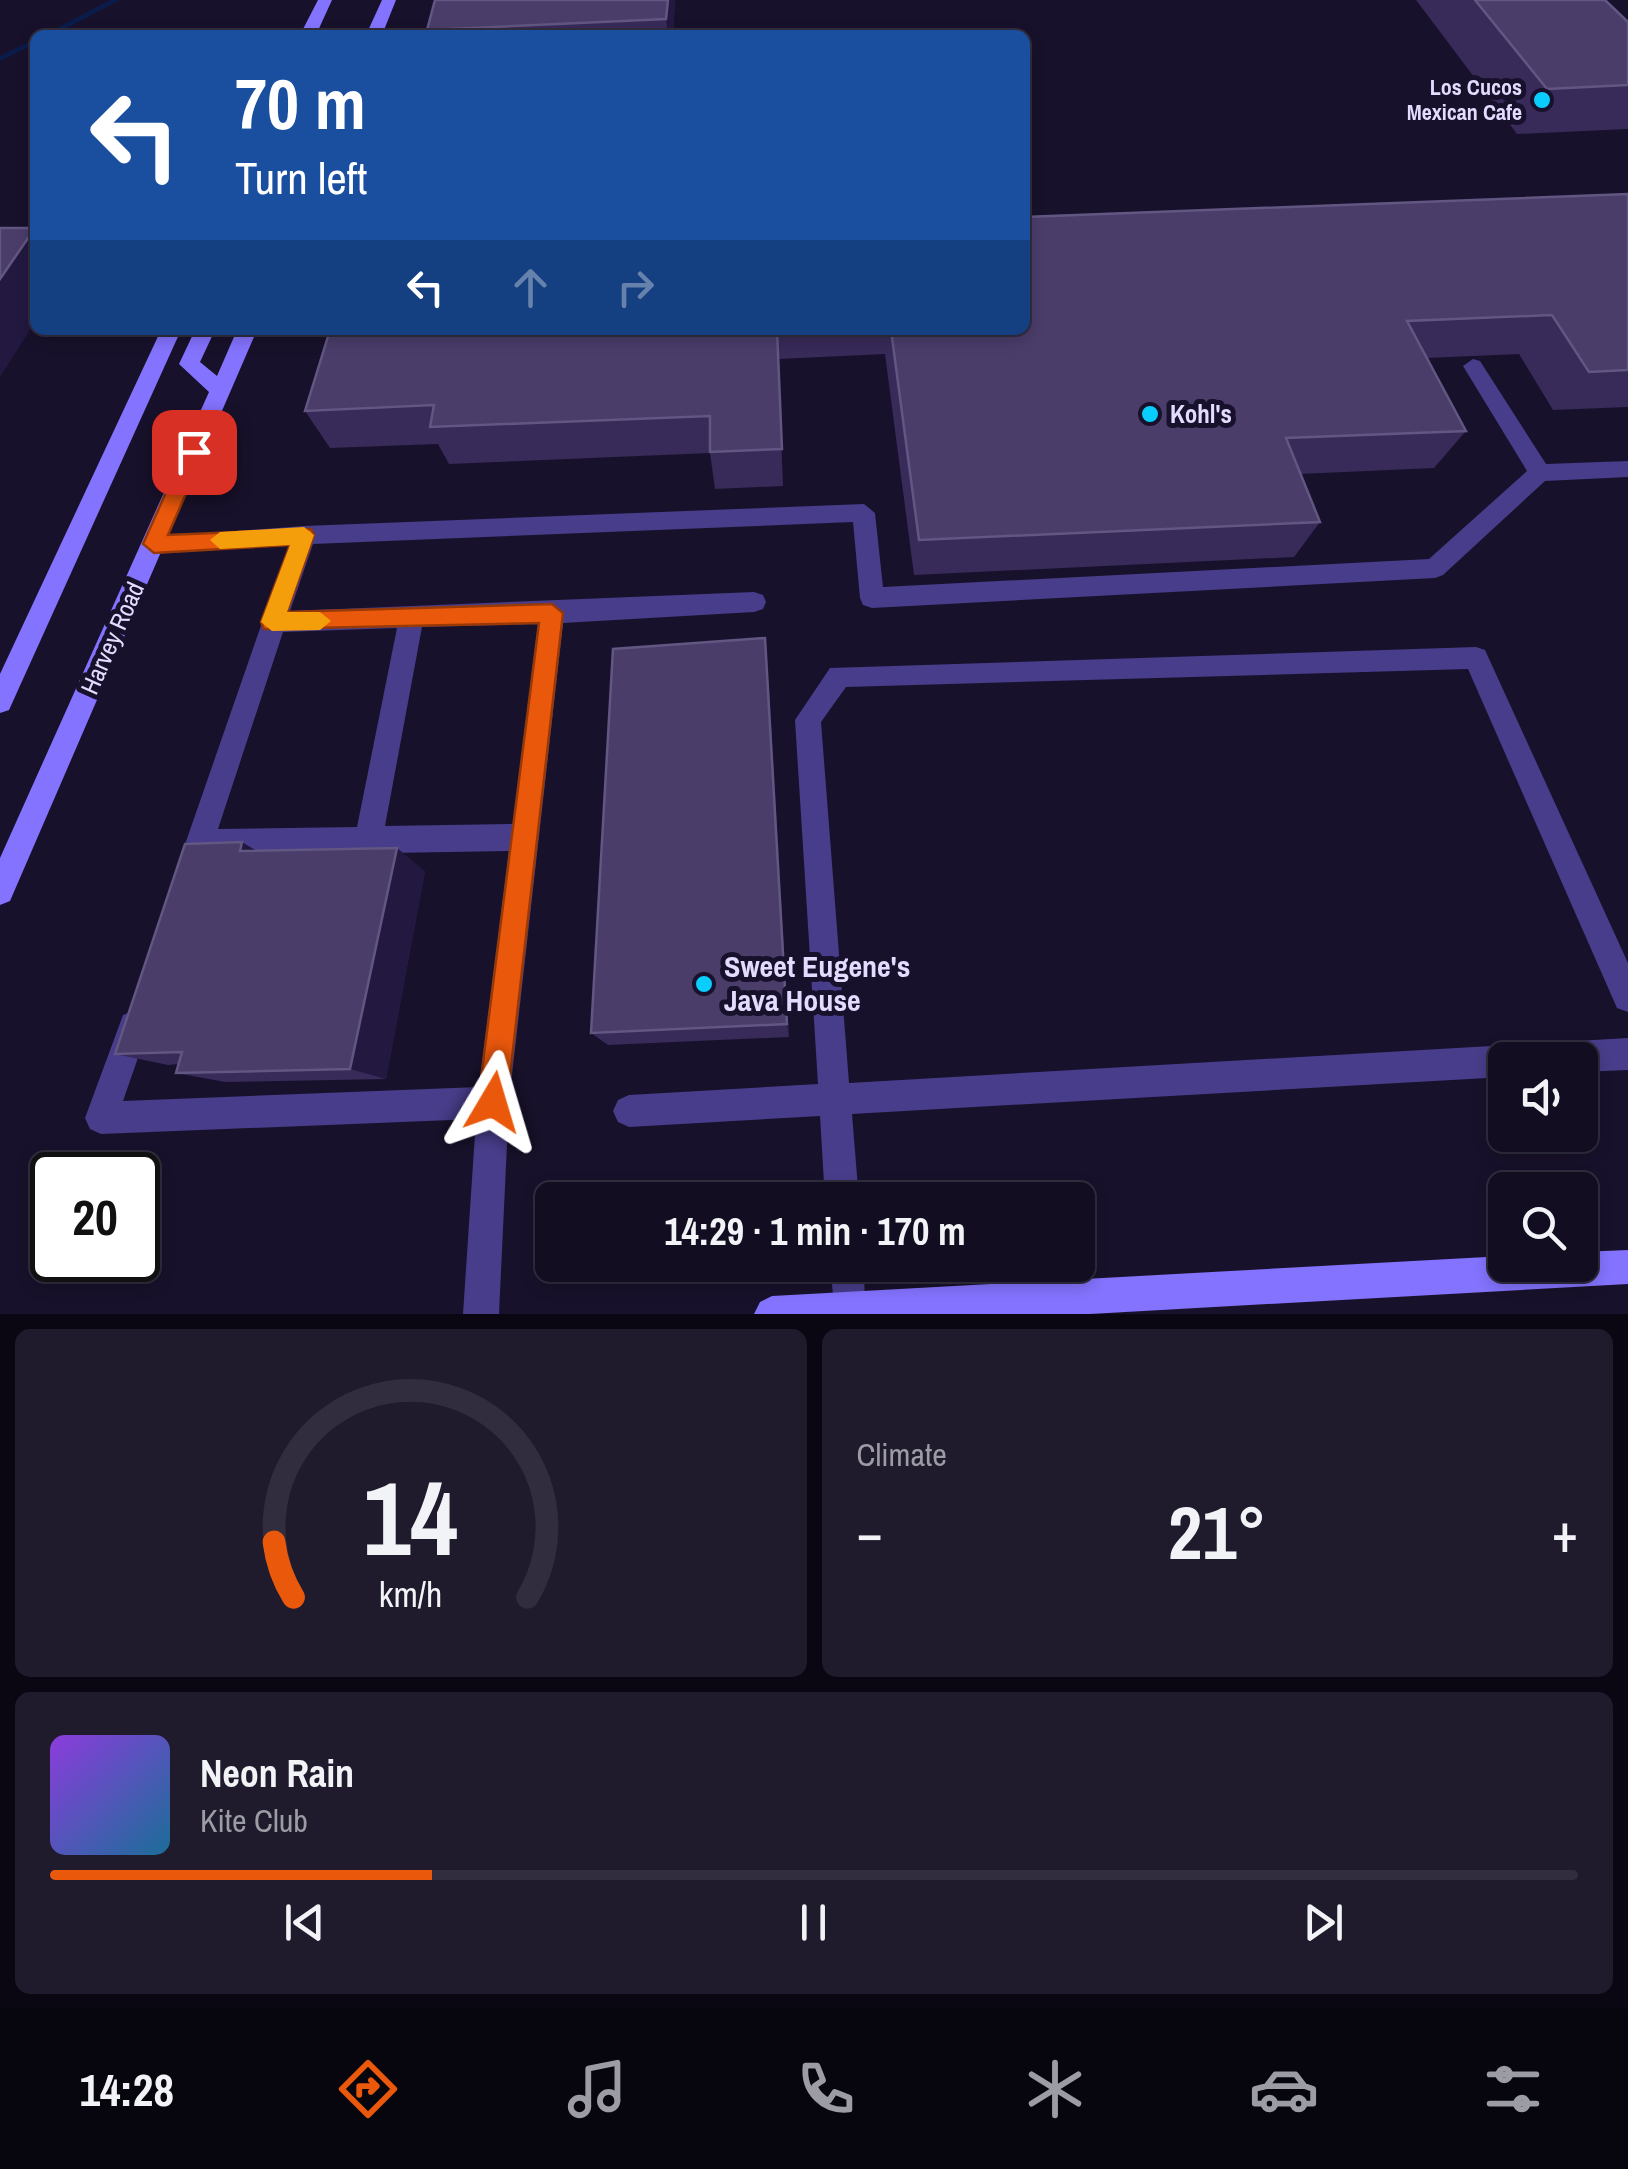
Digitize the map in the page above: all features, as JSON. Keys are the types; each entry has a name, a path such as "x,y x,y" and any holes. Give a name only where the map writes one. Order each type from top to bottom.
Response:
{"main road":[{"path":"310,30 325,0"},
{"path":"376,30 389,0"},
{"path":"0,702 169,335"},
{"path":"203,335 189,364 220,390"},
{"name":"Harvey Road","path":"0,890 245,335"},
{"path":"772,1314 1628,1267"}],"lane":[{"path":"1472,366 1540,473"},
{"path":"154,544 864,513 872,598 1435,568 1540,473 1628,469"},
{"path":"180,898 304,535"},
{"path":"272,622 754,602"},
{"path":"481,1314 493,1102 552,613"},
{"path":"369,838 411,619"},
{"path":"841,1182 808,720 838,676 1476,658 1628,997"},
{"path":"200,843 523,837"},
{"path":"140,1008 101,1118 493,1102"},
{"path":"1598,1056 1628,1054"},
{"path":"629,1111 1488,1062"},
{"path":"848,1282 850,1307"}],"building":[{"path":"435,0 668,0 666,19 427,30"},
{"path":"1475,0 1605,0 1628,22 1628,85 1547,89"},
{"name":"Kohl's","path":"1628,194 1628,370 1589,372 1552,315 1407,321 1466,431 1286,438 1320,522 919,540 892,335 1030,335 1030,217"},
{"path":"0,228 30,228 30,235 0,279"},
{"path":"328,335 777,335 782,449 710,452 710,416 430,427 434,405 305,411"},
{"path":"765,638 787,1024 591,1033 613,649"},
{"path":"242,842 240,851 397,848 350,1069 176,1073 182,1052 115,1054 185,844"}],"waterway":[{"path":"58,30 116,0"},
{"path":"0,59 30,44"}],"slow traffic":[{"path":"220,540 304,535 272,622 320,621"}],"place":[{"name":"Los Cucos Mexican Cafe","path":"1542,100"},
{"name":"Kohl's","path":"1150,414"},
{"name":"Sweet Eugene's Java House","path":"704,984"}],"route":[{"path":"194,452 154,544 304,535 272,622 552,613 493,1102"}]}
